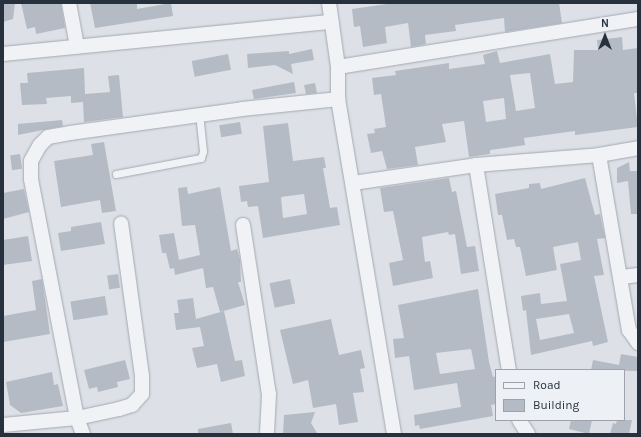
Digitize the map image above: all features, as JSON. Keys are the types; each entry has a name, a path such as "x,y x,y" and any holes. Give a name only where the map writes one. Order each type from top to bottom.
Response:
{"street":[{"path":"69,3 77,46"},
{"path":"329,3 338,67 338,99 394,434"},
{"path":"338,67 638,19"},
{"path":"3,54 331,22"},
{"path":"83,434 78,418 32,179 32,161 40,145 48,138 199,115 338,99"},
{"path":"353,183 476,165 599,155 638,148"},
{"path":"599,155 622,277 629,330 638,343"},
{"path":"476,165 510,369"},
{"path":"3,426 78,418 132,405 142,394 142,376 121,223"},
{"path":"243,225 269,394 267,434"},
{"path":"622,277 638,275"},
{"path":"519,421 528,434"}],"lane":[{"path":"116,174 201,158 203,151 199,115"}],"building":[{"path":"3,3 15,3 13,19 3,22"},
{"path":"21,3 61,3 65,28 36,34 35,27 27,29"},
{"path":"90,3 137,3 137,9 171,3 173,16 95,28"},
{"path":"394,3 559,3 562,23 505,32 504,18 455,25 456,31 425,35 426,44 411,47 408,23 385,27 387,43 363,47 360,26 354,27 352,9"},
{"path":"622,37 623,50 638,48 638,93 634,93 638,127 575,135 575,131 524,138 525,145 490,150 490,154 469,157 464,121 442,124 446,142 415,147 418,165 387,169 382,151 371,153 367,134 375,133 374,129 386,127 381,94 374,95 372,78 396,75 395,71 449,63 449,69 485,64 483,55 497,51 500,63 550,54 555,84 573,82 574,50 598,50 597,40","holes":["530,73 535,108 516,111 510,75","504,98 506,119 486,122 483,101"]},
{"path":"312,49 314,60 291,64 293,74 275,65 248,68 247,54 289,51 289,54"},
{"path":"228,54 231,70 195,77 192,61"},
{"path":"84,68 85,94 110,92 108,76 119,75 123,117 84,122 83,102 71,103 71,96 46,98 47,104 22,105 20,83 28,83 27,73"},
{"path":"294,82 296,93 254,99 252,90"},
{"path":"315,83 317,93 306,94 304,85"},
{"path":"62,120 63,126 18,135 18,124"},
{"path":"240,122 242,134 221,137 219,125"},
{"path":"288,123 293,161 324,157 326,168 323,168 330,208 337,207 340,225 263,238 258,206 248,207 247,201 241,202 239,186 269,182 263,126","holes":["304,194 307,214 283,218 281,197"]},
{"path":"104,142 116,211 102,213 100,200 61,207 54,161 93,155 91,144"},
{"path":"20,154 22,169 12,170 10,155"},
{"path":"629,162 630,171 638,171 638,214 631,214 628,181 617,183 617,168"},
{"path":"449,178 452,192 456,191 467,247 475,246 479,271 461,274 455,234 449,235 448,232 422,237 425,262 430,261 433,278 393,286 389,263 403,260 393,211 384,212 380,188"},
{"path":"585,178 595,215 600,214 605,238 597,239 604,275 594,276 608,342 593,346 592,341 531,355 526,310 523,311 521,296 540,293 541,304 567,301 560,264 581,260 578,242 553,247 557,270 526,276 520,247 516,247 514,239 507,240 502,215 498,215 495,194 529,188 529,184 540,183 541,189","holes":["569,314 574,333 540,340 536,319"]},
{"path":"187,187 188,194 220,187 231,251 237,249 240,259 241,282 238,282 245,305 220,312 213,287 206,288 203,268 175,275 174,268 170,269 166,253 162,253 159,235 174,233 179,260 200,255 195,225 182,226 178,188"},
{"path":"24,189 29,212 3,219 3,193"},
{"path":"101,222 105,244 61,251 58,233 71,231 71,227"},
{"path":"28,236 32,261 3,265 3,240"},
{"path":"118,274 120,288 109,289 107,276"},
{"path":"42,279 50,334 3,342 3,316 36,310 32,281"},
{"path":"290,279 295,303 275,308 269,283"},
{"path":"478,289 489,362 493,377 495,376 495,404 491,405 493,416 420,429 419,425 415,426 414,415 461,407 457,383 414,390 409,356 395,358 393,339 404,338 398,305","holes":["471,349 475,369 440,374 436,353"]},
{"path":"105,296 108,315 73,320 70,301"},
{"path":"193,298 196,319 224,311 235,361 242,360 245,376 221,382 217,364 197,368 192,348 204,346 200,327 176,330 174,313 179,313 177,300"},
{"path":"331,319 339,355 361,350 365,368 360,369 364,392 353,393 358,422 339,425 336,404 313,408 308,380 293,384 280,330"},
{"path":"621,354 638,357 638,371 625,371 625,369 591,369 593,360 619,365"},
{"path":"125,360 130,379 117,382 118,387 98,392 97,387 89,389 84,370"},
{"path":"52,372 54,385 58,384 63,406 21,413 10,405 6,382"},
{"path":"315,412 311,423 317,433 283,434 284,415"},
{"path":"632,420 629,434 610,434 613,423 616,424 617,421"},
{"path":"571,421 592,421 589,434 569,429"},
{"path":"231,423 233,434 198,434 198,429"}]}
